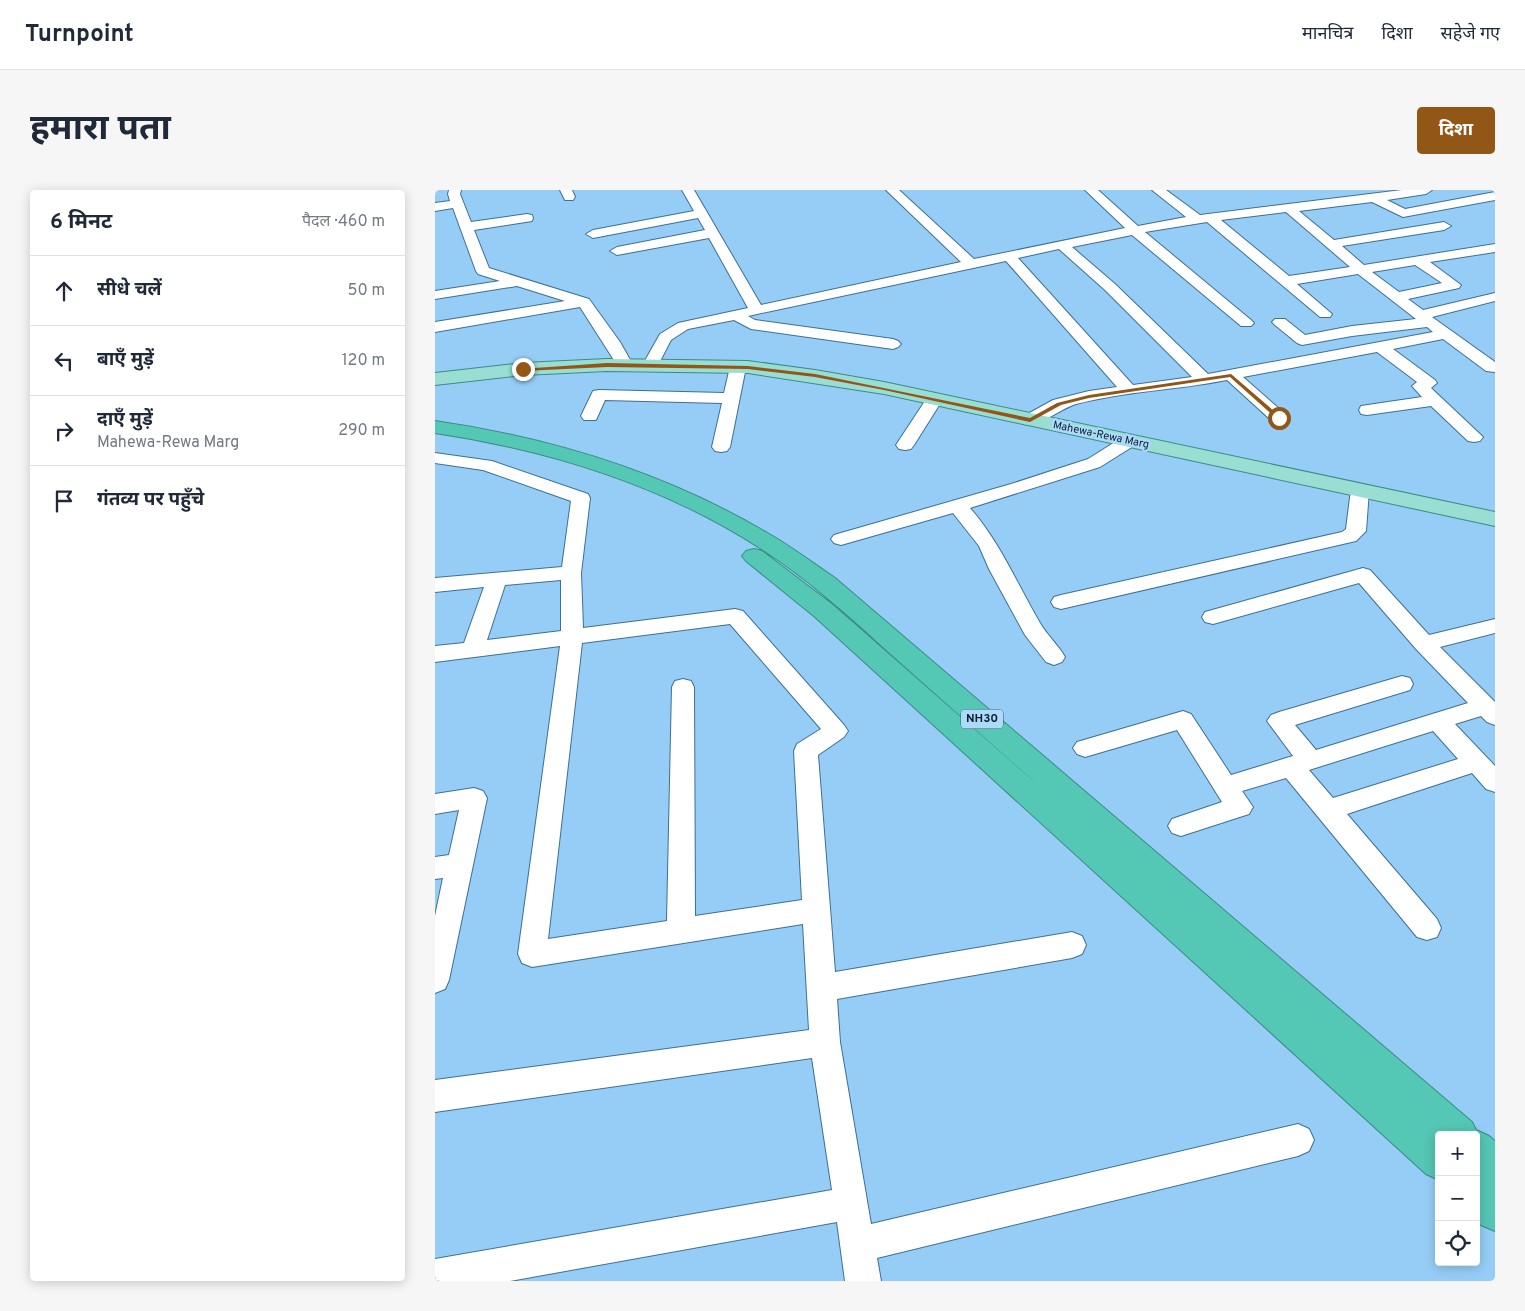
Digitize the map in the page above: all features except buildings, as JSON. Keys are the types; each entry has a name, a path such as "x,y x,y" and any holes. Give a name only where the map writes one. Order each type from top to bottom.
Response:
{"highway":[{"name":"NH30","path":"435,427 483,433 545,447 615,469 683,498 753,534 827,584 1454,1131"},
{"name":"NH30","path":"435,440 502,452 594,477 722,533 776,572 824,611 1435,1157"},
{"path":"1480,1153 1495,1166"},
{"path":"1480,1198 1495,1211"}],"main road":[{"name":"Mahewa-Rewa Marg","path":"435,378 523,369 625,365 739,367 815,376 935,399 1495,519"}],"street":[{"path":"688,190 757,311"},
{"path":"892,190 972,265"},
{"path":"1091,190 1135,230 1246,323"},
{"path":"1158,190 1203,218 1287,281 1325,314"},
{"path":"1334,190 1349,201"},
{"path":"649,366 665,337 683,326 1151,227 1203,218 1426,190"},
{"path":"1489,190 1495,194"},
{"path":"1373,198 1403,213 1495,194"},
{"path":"435,207 456,197 483,271 584,302 613,342 625,365"},
{"path":"1288,208 1396,297 1492,368 1495,367"},
{"path":"593,234 701,214"},
{"path":"466,226 527,218"},
{"path":"1331,244 1444,226 1434,221 1451,218"},
{"path":"1151,227 1181,251"},
{"path":"617,251 712,233"},
{"path":"1062,245 1110,287 1204,380"},
{"path":"1287,281 1475,252 1492,254"},
{"path":"1009,256 1129,390"},
{"path":"1396,297 1454,285 1419,261"},
{"path":"435,295 518,282"},
{"path":"1279,322 1302,340 1425,319 1495,297"},
{"path":"435,327 584,302"},
{"path":"735,316 751,324 893,344"},
{"path":"1030,420 1059,404 1129,390 1204,380 1445,334"},
{"path":"1379,346 1429,383 1420,386 1474,437"},
{"path":"721,447 739,367"},
{"path":"1231,375 1279,418"},
{"path":"590,416 599,395 732,398"},
{"path":"905,445 935,399"},
{"path":"1367,410 1435,400"},
{"path":"841,539 1094,463 1129,441"},
{"path":"435,458 486,465 581,498 571,573 572,637 531,954 817,910"},
{"path":"1061,602 1349,538 1355,531 1361,490"},
{"path":"957,505 977,528 989,546 999,569 1033,630 1055,657"},
{"path":"435,585 571,573"},
{"path":"1213,617 1363,576 1424,644 1490,711"},
{"path":"473,649 497,580"},
{"path":"435,654 735,616 836,731 806,751 825,1042 863,1281"},
{"path":"1424,644 1495,626"},
{"path":"1402,684 1279,721 1329,810 1427,928"},
{"path":"681,931 683,687"},
{"path":"1225,786 1438,721 1490,711"},
{"path":"1085,748 1183,720 1240,807 1181,826"},
{"path":"1438,721 1495,782"},
{"path":"1329,810 1477,762"},
{"path":"435,804 473,798 447,866 435,980"},
{"path":"822,988 1073,945"},
{"path":"435,1096 825,1042"},
{"path":"857,1245 1298,1140"},
{"path":"435,1277 851,1203"}],"route":[{"path":"523,369 607,365 748,367 884,388 1030,420 1059,404 1089,396 1231,375 1279,418"}]}
